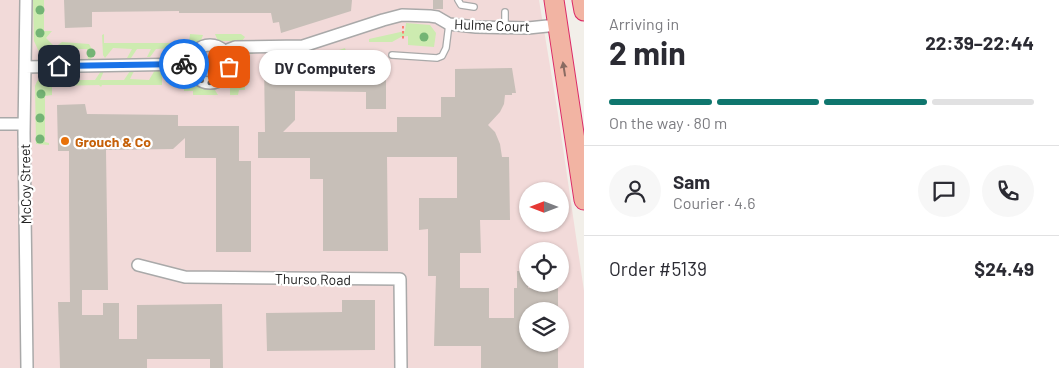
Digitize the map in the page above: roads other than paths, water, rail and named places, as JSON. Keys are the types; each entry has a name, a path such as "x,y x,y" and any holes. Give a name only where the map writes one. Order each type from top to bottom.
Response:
{"highway":[{"path":"554,0 584,200"},
{"path":"582,0 584,12"}],"street":[{"name":"McCoy Street","path":"26,0 24,124 27,368"},
{"name":"Hulme Court","path":"225,51 234,47 303,46 383,20 402,16 430,16 449,24 476,28 558,24"},
{"path":"213,45 225,51 229,62 227,73 219,81 208,83 198,79 194,74 191,64 194,53 203,46 213,45"},
{"path":"25,67 191,64"},
{"path":"0,124 24,124"},
{"name":"Thurso Road","path":"138,265 185,277 400,280 401,368"}],"lane":[{"path":"458,0 461,5 474,7"},
{"path":"505,12 505,28"},
{"path":"392,55 437,58 442,56 446,48 449,24"}],"place":[{"name":"DV Computers","path":"229,67"},
{"name":"Grouch & Co","path":"65,141"}]}
